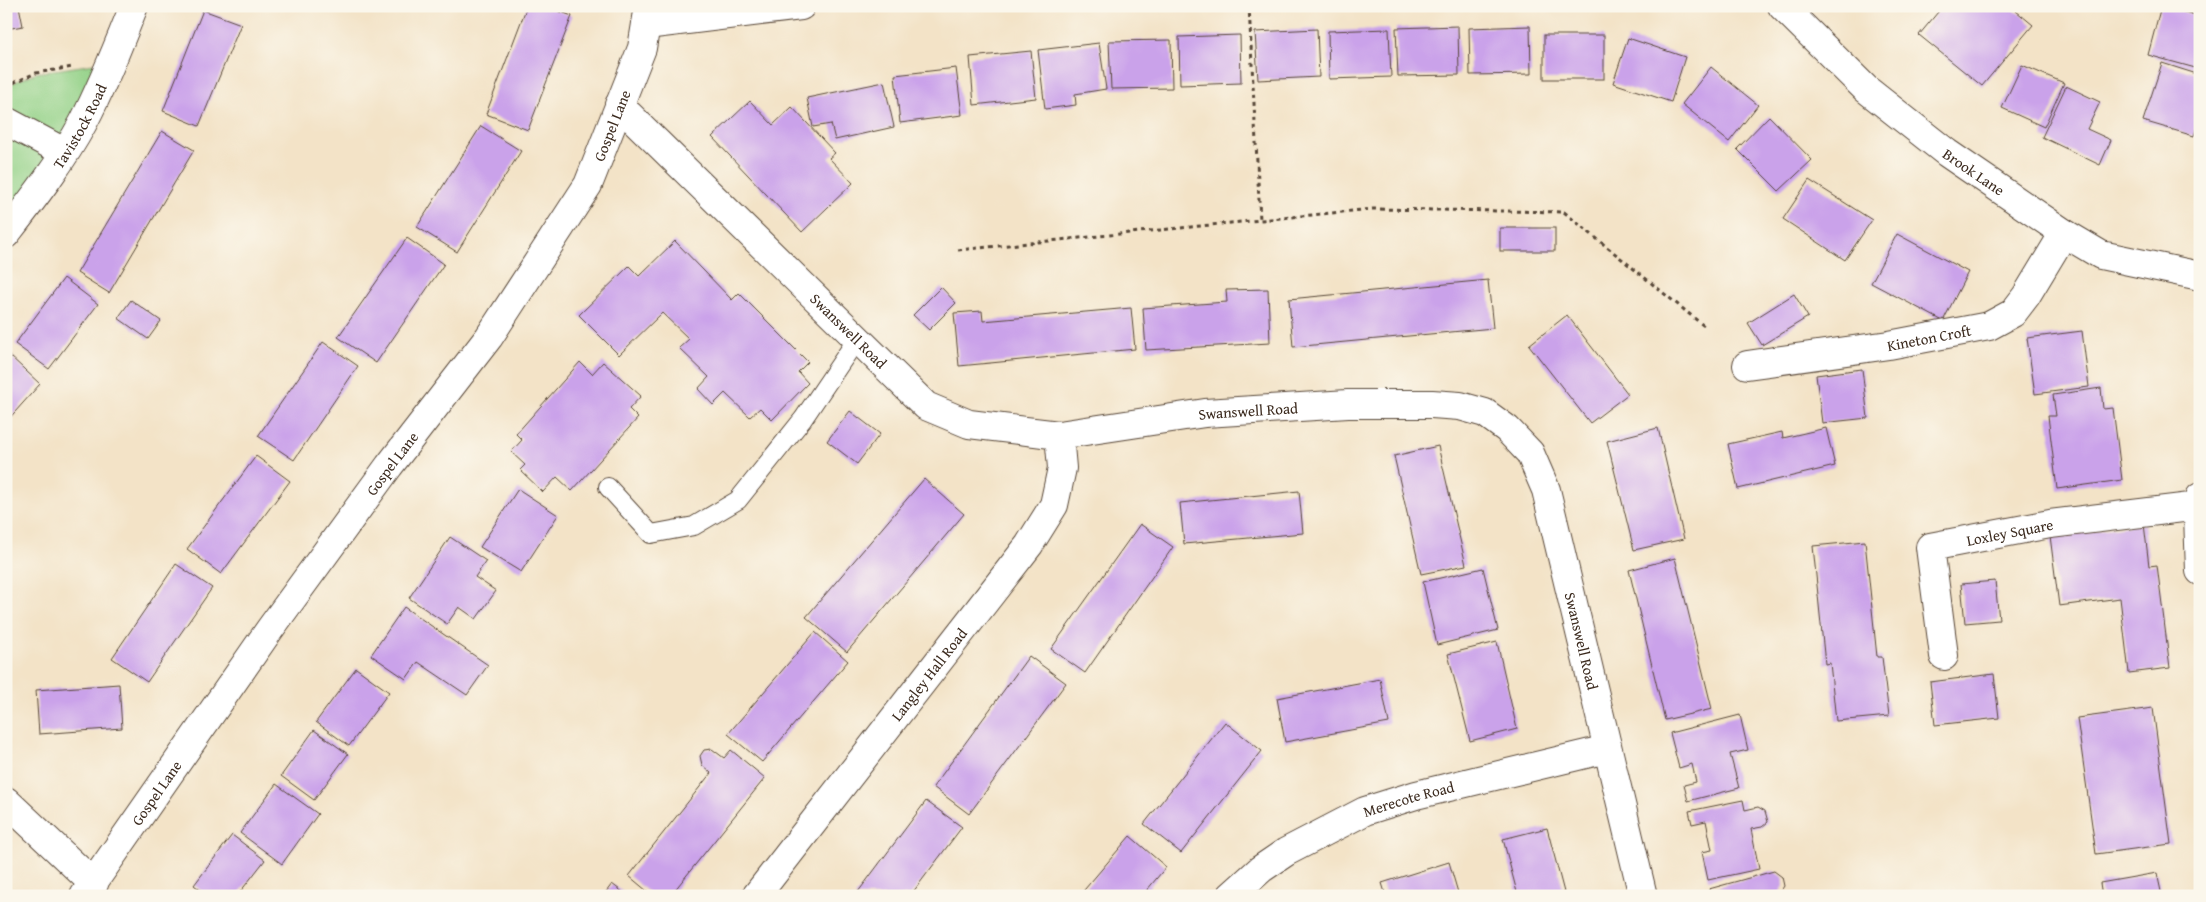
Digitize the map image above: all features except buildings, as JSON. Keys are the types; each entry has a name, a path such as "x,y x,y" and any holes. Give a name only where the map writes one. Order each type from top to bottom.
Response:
{"street":[{"name":"Tavistock Road","path":"6,234 82,124 113,61 134,6"},
{"path":"648,16 800,6"},
{"name":"Brook Lane","path":"1782,6 1866,89 1939,148 2064,233 2101,255 2200,276"},
{"name":"Gospel Lane","path":"89,890 270,629 389,466 489,337 588,185 642,48 648,16"},
{"name":"Swanswell Road","path":"619,105 926,406 969,424 1059,435 1205,413 1348,404 1432,404 1460,406 1485,413 1507,429 1530,453 1546,490 1643,896"},
{"path":"6,120 64,152"},
{"name":"Kineton Croft","path":"1748,365 1889,345 1989,326 2013,313 2026,296 2064,233"},
{"name":"Langley Hall Road","path":"756,896 1029,545 1054,505 1062,468 1059,435"},
{"path":"2199,509 2200,571"},
{"name":"Loxley Square","path":"1944,656 1930,547 2050,524 2199,509"},
{"name":"Merecote Road","path":"1231,896 1261,869 1286,852 1365,811 1416,795 1607,748"},
{"path":"6,802 89,890"}],"lane":[{"path":"608,487 651,534 694,526 738,500 803,419 857,339"}],"path":[{"path":"1249,6 1260,220"},
{"path":"6,86 36,73 113,61"},
{"path":"958,250 1372,209 1564,212 1704,326"}],"green space":[{"path":"113,61 6,234 6,86 36,73"}]}
